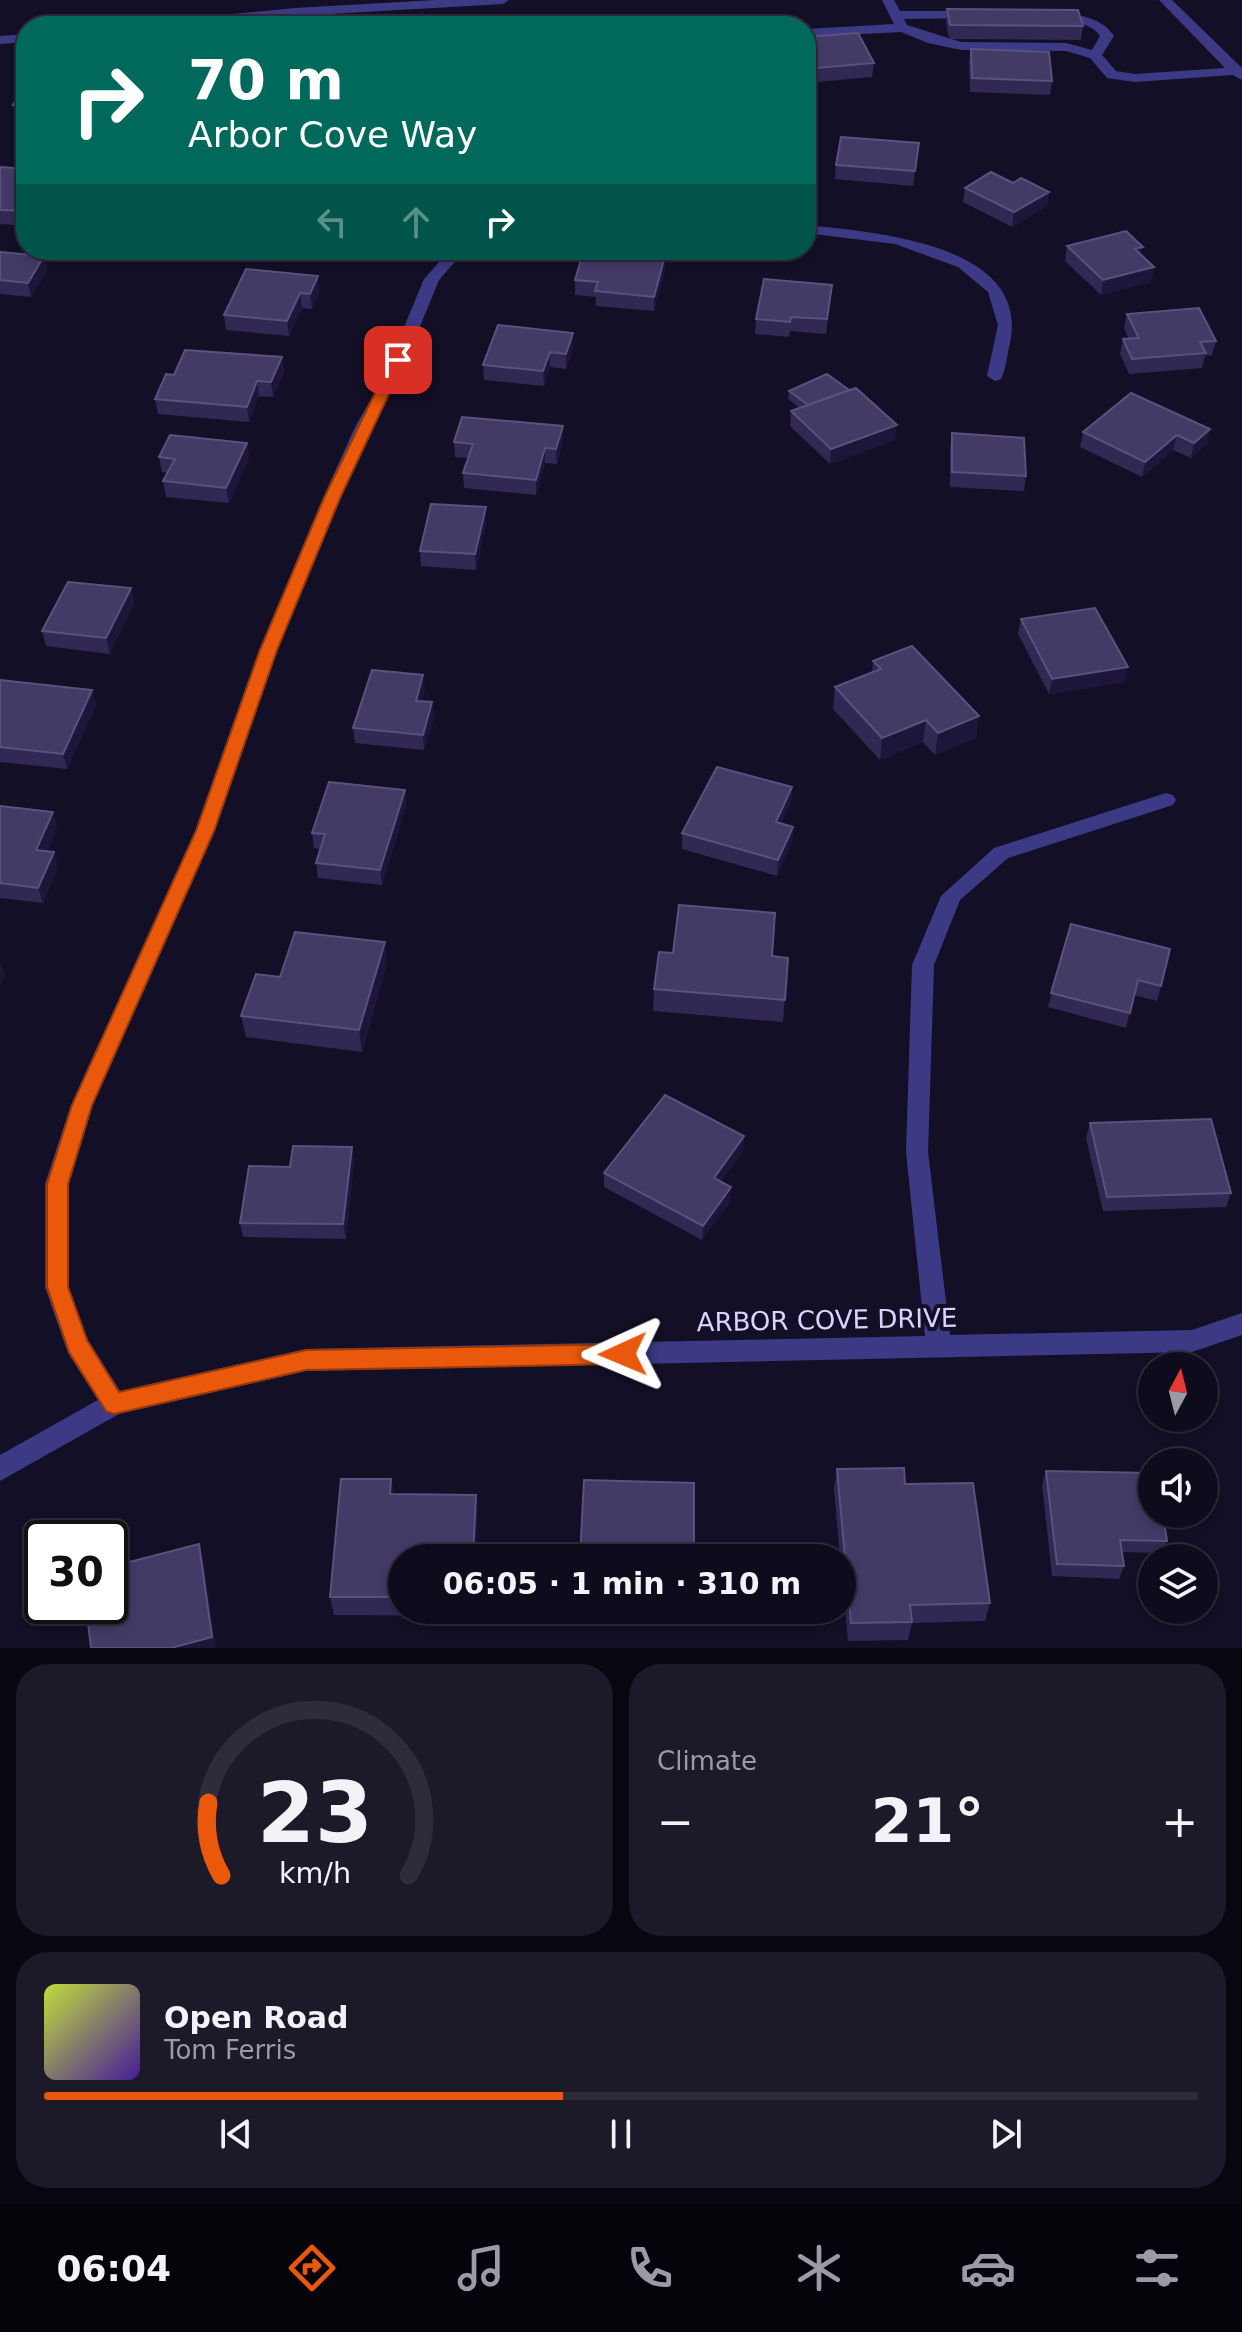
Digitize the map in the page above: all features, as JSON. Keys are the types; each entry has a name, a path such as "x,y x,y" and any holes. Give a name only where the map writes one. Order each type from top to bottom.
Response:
{"street":[{"path":"220,16 292,6 503,0"},
{"path":"888,0 899,22 933,40 961,46 1066,47 1095,55 1112,75 1135,78 1239,74"},
{"path":"1160,2 1176,12 1239,74"},
{"path":"816,32 986,14"},
{"path":"1045,15 1082,20 1102,28 1107,36 1095,55"},
{"path":"816,230 898,240 963,264 995,290 1006,325 995,376"},
{"path":"114,1404 77,1345 57,1287 57,1184 82,1105 205,831 268,650 332,498 363,427 390,380 432,279 449,260"},
{"path":"939,1348 917,1152 923,965 951,896 1001,853 1166,800"},
{"name":"ARBOR COVE DRIVE","path":"0,1469 114,1404 306,1360 1192,1341 1242,1324"}],"building":[{"path":"947,9 1078,10 1083,26 950,25"},
{"path":"858,33 874,63 816,68 816,36"},
{"path":"971,49 1049,52 1052,81 972,78"},
{"path":"841,137 919,143 915,171 836,165"},
{"path":"0,167 16,168 16,211 0,210"},
{"path":"991,172 1013,183 1021,178 1049,192 1014,212 965,188"},
{"path":"1126,231 1143,247 1135,249 1154,267 1103,280 1067,246"},
{"path":"0,252 16,253 16,260 42,260 28,283 0,280"},
{"path":"581,260 664,260 654,297 595,291 598,282 575,280"},
{"path":"246,269 318,276 310,294 300,293 287,321 224,315"},
{"path":"764,279 832,285 827,319 791,317 790,322 756,319"},
{"path":"1199,308 1216,341 1200,342 1206,353 1132,359 1123,339 1139,338 1127,314"},
{"path":"498,325 573,333 566,354 550,352 543,371 483,365"},
{"path":"185,350 282,357 271,382 257,381 247,407 155,399 166,374 174,375"},
{"path":"827,374 849,390 808,405 789,391"},
{"path":"856,388 897,425 831,449 791,411"},
{"path":"1131,393 1210,429 1194,443 1177,435 1145,462 1083,432"},
{"path":"462,417 563,426 556,449 545,448 536,480 463,473 473,444 454,442"},
{"path":"952,433 1024,438 1026,476 952,472"},
{"path":"170,435 247,443 226,488 163,481 175,459 159,457"},
{"path":"431,504 486,507 475,554 420,551"},
{"path":"68,582 131,588 106,638 42,631"},
{"path":"1095,608 1128,667 1052,679 1021,619"},
{"path":"912,646 979,716 938,733 926,720 882,738 835,687 881,669 873,661"},
{"path":"372,670 423,675 416,701 432,702 423,735 353,728"},
{"path":"0,680 92,690 63,754 0,747"},
{"path":"717,767 792,787 776,822 793,827 778,860 682,833"},
{"path":"329,782 405,790 380,870 316,863 325,834 312,833"},
{"path":"0,806 53,812 36,850 54,852 38,888 0,883"},
{"path":"679,905 775,913 772,956 788,958 785,1000 654,989 659,952 673,953"},
{"path":"1071,924 1170,949 1161,986 1138,980 1130,1013 1051,993"},
{"path":"295,932 385,942 359,1030 241,1016 256,974 280,977"},
{"path":"665,1095 744,1136 714,1178 731,1187 703,1226 604,1173"},
{"path":"1211,1119 1231,1193 1107,1197 1090,1123"},
{"path":"293,1146 352,1147 343,1224 240,1223 249,1166 290,1167"},
{"path":"904,1468 905,1484 973,1483 990,1603 910,1605 912,1622 856,1623 856,1544 844,1544 837,1469"},
{"path":"1046,1471 1138,1473 1138,1528 1165,1528 1167,1541 1120,1540 1124,1566 1057,1564"},
{"path":"341,1479 391,1479 390,1494 476,1495 474,1544 388,1544 388,1597 330,1597"},
{"path":"584,1480 694,1483 694,1544 581,1544"},
{"path":"199,1544 212,1637 171,1648 91,1648 88,1624 128,1624 128,1562"}],"route":[{"path":"398,360 363,427 332,498 304,571 268,650 205,831 82,1105 57,1184 57,1287 77,1345 114,1404 306,1360 623,1354"}]}
